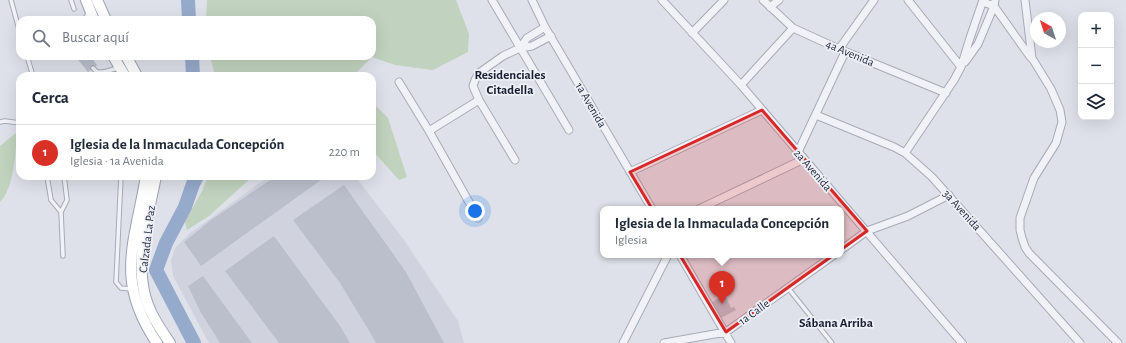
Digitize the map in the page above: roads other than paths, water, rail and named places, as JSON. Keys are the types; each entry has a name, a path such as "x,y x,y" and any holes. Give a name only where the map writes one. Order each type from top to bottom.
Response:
{"main road":[{"path":"86,0 92,16"},
{"path":"97,0 104,16"},
{"path":"116,60 123,72"},
{"path":"128,60 135,72"},
{"name":"Calzada La Paz","path":"145,180 132,252 131,275 138,310 157,343"},
{"name":"Calzada La Paz","path":"155,180 143,250 142,279 144,292 154,317 170,343"}],"street":[{"path":"492,0 570,130"},
{"name":"1a Avenida","path":"532,0 545,27 650,206"},
{"name":"2a Avenida","path":"663,0 741,85 962,343"},
{"path":"692,33 724,0"},
{"name":"4a Avenida","path":"763,0 793,28 946,93"},
{"path":"770,7 779,0"},
{"path":"798,152 816,115 842,50 874,0"},
{"path":"908,0 961,67"},
{"path":"1025,0 1032,58"},
{"path":"961,67 981,2 994,3"},
{"path":"905,153 946,93 961,67 978,44 994,3"},
{"path":"994,3 1032,58 1051,89 1060,110 1062,122 1056,143 1034,178 1020,218 1022,238 1029,253 1118,343"},
{"path":"520,48 527,38 545,27"},
{"path":"741,85 793,28"},
{"path":"515,160 479,100 473,86 479,73 503,56 520,48 532,46 551,36"},
{"path":"399,82 429,131 478,218"},
{"path":"429,131 479,100"},
{"path":"630,172 762,110"},
{"name":"3a Avenida","path":"816,115 905,153 932,177 949,195 1080,343"},
{"path":"705,206 804,160"},
{"path":"844,248 867,231 908,216 949,195"},
{"path":"623,343 666,258"},
{"path":"682,258 732,343"},
{"name":"1a Calle","path":"664,343 726,332 830,258"}],"lane":[{"path":"11,0 16,18"},
{"path":"71,0 74,9"},
{"path":"28,60 31,72"},
{"path":"93,68 96,72 104,72 120,67"},
{"path":"0,122 16,122"},
{"path":"48,180 51,200 61,212"},
{"path":"63,256 61,212 67,200 64,180"},
{"path":"121,180 116,282 121,288 133,289"},
{"path":"788,288 832,343"}],"waterway":[{"path":"188,0 189,16"},
{"path":"192,60 193,72"},
{"path":"194,343 156,270 166,243 185,207 195,180"}],"place":[{"name":"Iglesia de la Inmaculada Concepción","path":"722,304"}],"district":[{"name":"Residenciales Citadella","path":"510,82"},
{"name":"Sábana Arriba","path":"836,323"}]}
